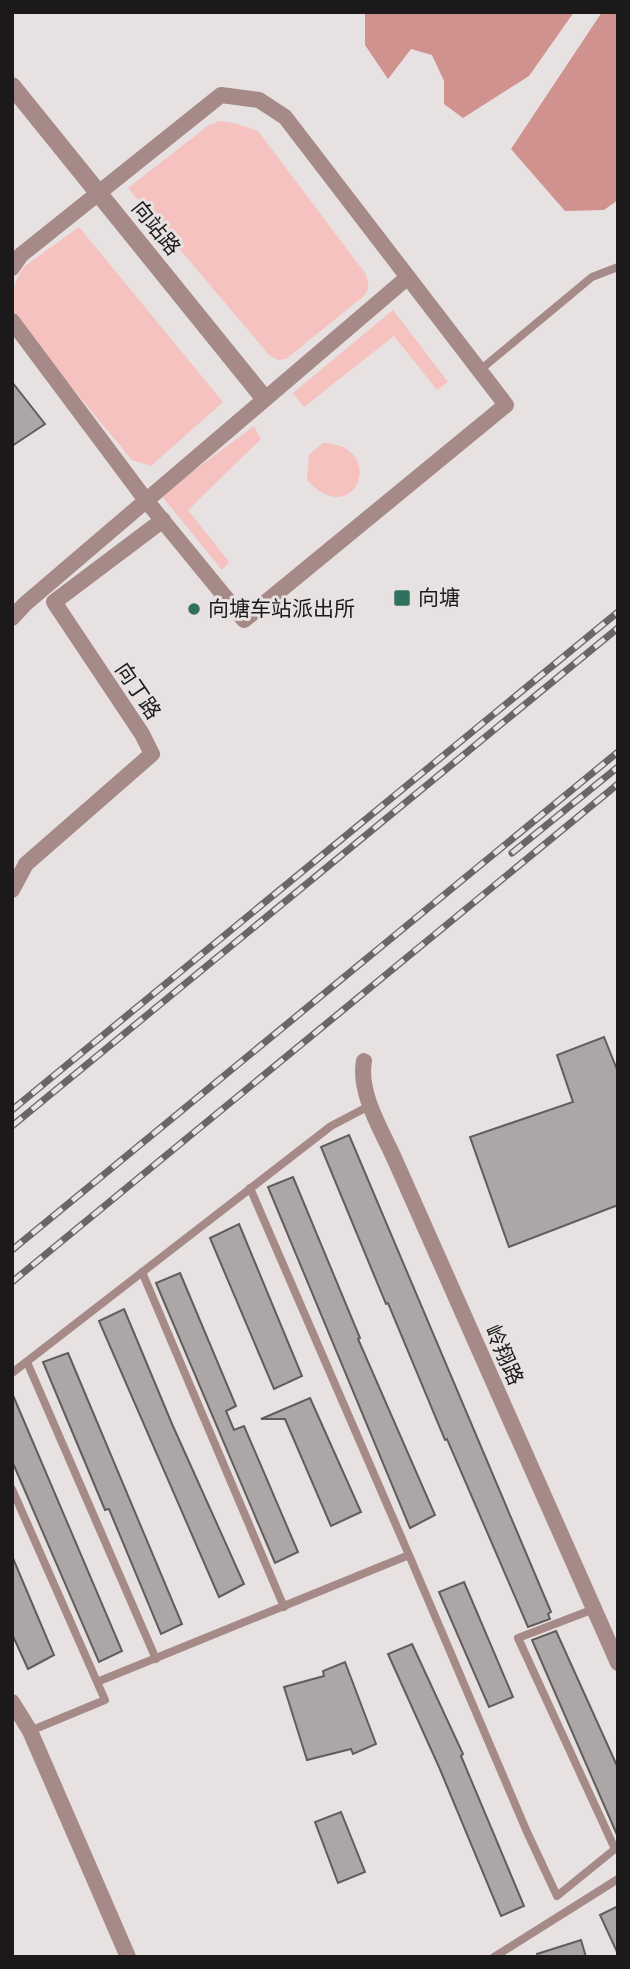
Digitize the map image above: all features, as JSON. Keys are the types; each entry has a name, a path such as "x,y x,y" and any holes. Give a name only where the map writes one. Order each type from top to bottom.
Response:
{"street":[{"name":"向站路","path":"12,86 264,398"},
{"path":"12,268 21,255 221,95 259,100 285,117 506,405 244,620 145,499 12,321"},
{"path":"12,618 145,499 408,277"},
{"name":"向丁路","path":"12,890 26,864 152,754 142,734 54,603 163,520"},
{"name":"岭翔路","path":"364,1061 362,1074 372,1105 618,1663"},
{"path":"12,1702 30,1731 128,1957"}],"lane":[{"path":"480,370 592,277 618,267"},
{"path":"12,1373 331,1125 372,1105"},
{"path":"250,1188 557,1896 615,1849 519,1638 594,1609"},
{"path":"142,1272 284,1607"},
{"path":"27,1362 156,1659"},
{"path":"12,1489 106,1700 30,1731"},
{"path":"97,1682 409,1555"},
{"path":"494,1957 618,1879"}],"shaded area":[{"path":"365,12 574,12 529,76 463,118 444,104 444,81 432,55 411,49 388,79 365,45"},
{"path":"602,12 618,12 618,200 604,210 565,211 511,149"},
{"path":"220,121 258,131 367,279 365,295 286,359 278,360 269,355 128,188 209,125"},
{"path":"79,227 223,402 151,466 132,460 15,319 14,291 17,278 25,266"},
{"path":"393,310 448,382 437,390 394,336 304,407 293,393"},
{"path":"254,426 261,439 188,510 229,562 222,570 161,495"},
{"path":"323,443 343,447 355,457 360,470 358,482 351,492 339,497 324,494 307,480 309,455"}],"building":[{"path":"12,382 45,424 12,446"},
{"path":"604,1037 618,1072 618,1205 509,1247 470,1137 573,1102 557,1055"},
{"path":"349,1135 551,1612 548,1614 550,1619 528,1627 388,1303 386,1304 321,1147"},
{"path":"293,1177 360,1338 358,1339 435,1515 410,1528 268,1187"},
{"path":"239,1224 302,1376 274,1389 210,1238"},
{"path":"180,1273 236,1406 226,1411 234,1430 244,1426 298,1552 275,1563 156,1283"},
{"path":"124,1309 244,1584 219,1597 99,1321"},
{"path":"68,1353 182,1624 161,1634 43,1362"},
{"path":"12,1393 122,1651 99,1662 12,1461"},
{"path":"310,1398 361,1512 331,1526 285,1419 261,1419"},
{"path":"12,1556 54,1655 28,1669 12,1634"},
{"path":"464,1582 513,1697 489,1707 439,1592"},
{"path":"556,1631 618,1768 618,1837 532,1640"},
{"path":"412,1644 463,1754 461,1756 524,1906 501,1916 388,1654"},
{"path":"345,1662 376,1744 353,1754 351,1749 307,1760 284,1687 324,1676 323,1671"},
{"path":"341,1812 365,1872 338,1883 315,1822"},
{"path":"618,1906 618,1954 600,1915"},
{"path":"581,1940 586,1957 538,1957 537,1954"}],"railway":[{"path":"12,1110 618,612"},
{"path":"12,1126 618,628"},
{"path":"12,1250 618,752"},
{"path":"512,853 618,767"},
{"path":"12,1282 618,784"}],"place":[{"name":"向塘","path":"402,598"},
{"name":"向塘车站派出所","path":"194,609"}]}
